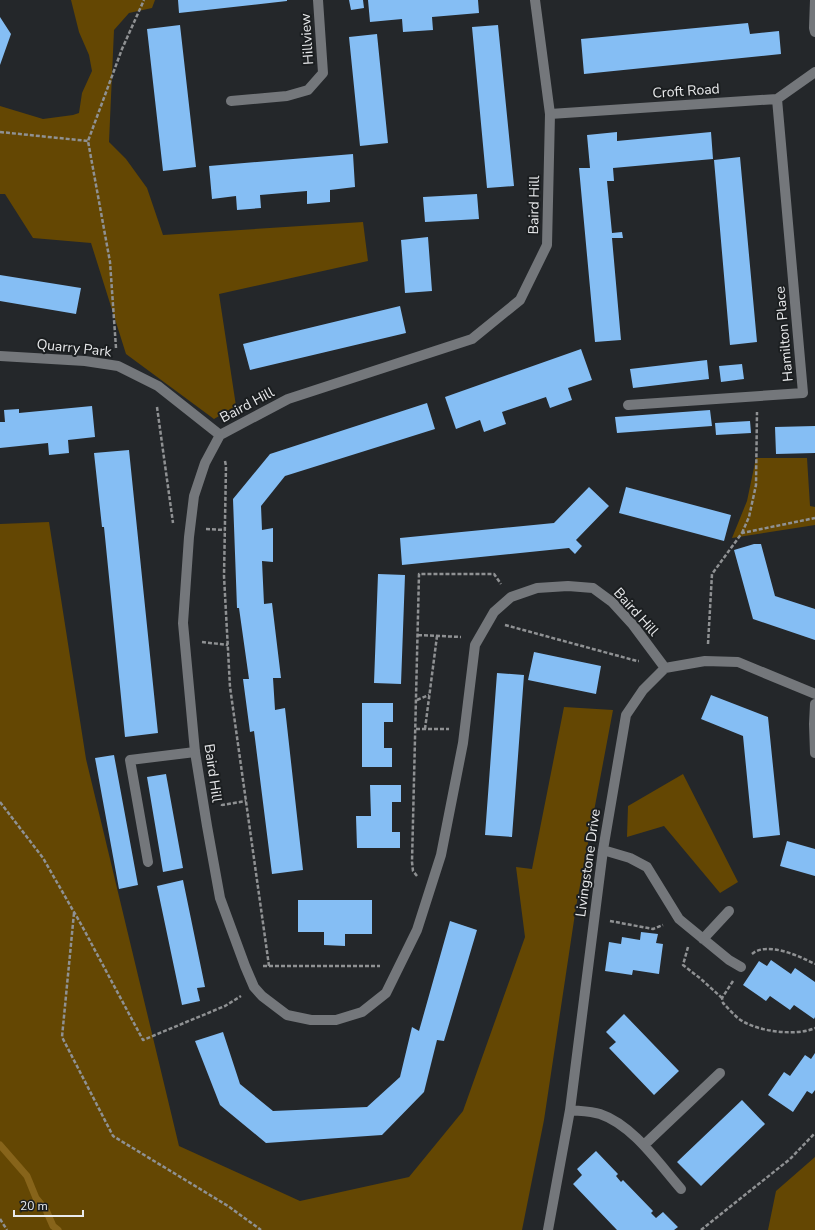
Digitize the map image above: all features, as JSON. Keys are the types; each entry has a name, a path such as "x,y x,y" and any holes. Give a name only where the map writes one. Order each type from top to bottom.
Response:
{"street":[{"name":"Hillview","path":"231,101 287,96 308,90 323,73 318,0"},
{"name":"Baird Hill","path":"535,0 550,114 547,245 520,300 472,339 288,399 220,435 205,463 194,496 189,537 183,623 195,752 220,898 254,987 262,996 287,1015 311,1020 336,1020 362,1012 386,993 417,930 441,855 464,729 475,645 494,612 510,597 537,588 568,586 593,588 612,602 633,625 666,668"},
{"path":"815,0 815,32"},
{"path":"777,99 815,72"},
{"name":"Croft Road","path":"550,114 777,99"},
{"name":"Hamilton Place","path":"628,405 803,393 777,99"},
{"name":"Quarry Park","path":"0,356 85,361 118,366 158,386 220,435"},
{"path":"666,668 704,661 738,662 815,694"},
{"name":"Livingstone Drive","path":"548,1230 570,1110 603,850 626,716 643,690 666,668"},
{"path":"815,704 815,753"},
{"path":"148,862 130,760 195,752"},
{"path":"603,850 630,858 647,867 679,919 729,960 741,967"},
{"path":"702,939 729,910"},
{"path":"644,1145 720,1073"},
{"path":"570,1110 600,1114 623,1127 644,1145 680,1189"}],"path":[{"path":"118,366 110,262 88,141 122,48 144,0"},
{"path":"0,132 88,141"},
{"path":"158,386 157,403 174,532 189,537"},
{"path":"704,661 709,637 712,574 742,533 750,517 756,485 756,427 758,396"},
{"path":"220,435 226,466 224,576 230,686 268,966"},
{"path":"742,533 815,518"},
{"path":"429,892 413,871 420,574 494,574 510,597"},
{"path":"489,620 637,661 656,656"},
{"path":"418,635 479,638"},
{"path":"425,729 437,636"},
{"path":"202,637 202,642 228,645"},
{"path":"416,700 429,695"},
{"path":"416,729 464,729"},
{"path":"223,811 222,805 246,801"},
{"path":"0,802 43,858 143,1040 226,1006 254,987"},
{"path":"74,913 62,1037 113,1136 228,1206 261,1230"},
{"path":"625,924 652,929"},
{"path":"693,932 684,965 722,998 723,1003 743,1022 764,1029 788,1032 808,1031 815,1028"},
{"path":"722,998 744,962 756,951 772,948 803,958 815,964"},
{"path":"245,966 398,967"},
{"path":"701,1230 790,1159 815,1133"},
{"path":"0,1219 7,1230"}],"shaded area":[{"path":"71,0 155,0 152,8 129,13 114,30 109,142 126,159 147,188 163,235 363,222 368,261 219,294 236,406 214,419 126,354 91,243 33,238 5,194 0,194 0,106 43,119 79,113 82,93 92,71 89,55 79,32"},
{"path":"756,458 807,458 810,506 815,507 815,525 732,538 747,501"},
{"path":"49,522 86,759 179,1146 300,1201 409,1177 463,1111 525,937 516,867 532,869 564,707 613,710 576,907 544,1120 522,1230 0,1230 0,524"},
{"path":"683,774 738,882 720,893 664,826 627,837 628,806"},
{"path":"815,1157 815,1230 768,1230 776,1191"}],"building":[{"path":"178,0 287,0 287,1 179,13"},
{"path":"349,0 363,0 364,8 351,10"},
{"path":"368,0 478,0 479,13 432,17 433,30 403,32 402,19 370,22"},
{"path":"0,17 11,34 0,65"},
{"path":"748,23 750,34 779,31 781,54 584,74 581,39"},
{"path":"180,25 196,167 163,171 147,29"},
{"path":"498,25 514,186 487,188 472,27"},
{"path":"377,34 388,143 360,146 349,37"},
{"path":"617,132 617,141 711,132 713,159 613,168 614,181 607,181 612,233 622,232 623,238 612,238 621,340 595,342 579,168 590,168 587,135"},
{"path":"353,154 355,187 330,190 330,202 307,204 307,191 260,195 261,208 237,210 236,196 212,199 209,166"},
{"path":"740,157 757,342 730,345 714,160"},
{"path":"477,194 479,219 425,222 423,197"},
{"path":"428,237 432,291 405,293 401,240"},
{"path":"0,275 81,288 76,314 0,301"},
{"path":"400,306 406,333 250,370 243,344"},
{"path":"581,349 592,380 568,388 572,400 550,408 546,397 502,412 506,424 484,432 480,420 456,429 445,397"},
{"path":"707,360 709,379 633,388 630,369"},
{"path":"742,364 744,379 721,382 719,366"},
{"path":"427,403 435,429 285,476 261,506 262,530 273,528 273,562 262,561 264,604 272,603 281,678 273,678 275,710 285,708 303,870 272,874 254,731 250,732 243,679 249,679 239,608 237,608 233,499 270,454"},
{"path":"92,406 95,437 68,440 69,453 49,455 48,443 0,448 0,422 5,422 4,410 19,409 19,413"},
{"path":"710,410 712,426 617,433 615,417"},
{"path":"750,421 751,433 716,435 715,423"},
{"path":"815,426 815,453 776,454 775,427"},
{"path":"129,450 158,733 125,737 104,527 102,527 94,453"},
{"path":"589,487 609,506 576,540 582,546 575,554 569,548 402,565 400,538 554,523"},
{"path":"626,487 731,515 724,541 619,513"},
{"path":"754,544 761,544 775,596 815,609 815,640 753,619 734,550"},
{"path":"378,574 405,575 401,684 374,683"},
{"path":"534,652 601,666 596,694 528,680"},
{"path":"497,673 524,675 512,837 485,835"},
{"path":"711,695 768,717 780,835 753,838 743,736 701,719"},
{"path":"362,703 393,703 393,722 384,722 384,748 392,748 392,767 362,767"},
{"path":"114,755 138,885 119,889 95,758"},
{"path":"166,774 183,868 163,872 147,777"},
{"path":"370,785 401,785 401,802 392,802 392,832 400,832 400,848 357,848 356,816 371,816"},
{"path":"787,841 815,849 815,876 780,866"},
{"path":"183,880 205,987 197,988 200,1001 182,1005 157,886"},
{"path":"298,900 372,900 372,934 345,934 345,946 324,945 324,932 298,932"},
{"path":"450,921 477,930 444,1041 437,1040 424,1092 382,1135 266,1143 220,1105 195,1041 223,1032 240,1084 273,1111 367,1107 400,1077 412,1027 419,1031"},
{"path":"641,932 658,934 656,943 663,944 659,974 633,970 632,975 605,971 609,942 621,944 622,937 640,940"},
{"path":"771,960 791,974 795,968 815,982 814,1019 794,1005 790,1010 770,996 766,1001 743,985 759,961 767,966"},
{"path":"624,1014 679,1071 654,1095 609,1048 616,1042 606,1032"},
{"path":"815,1053 815,1090 812,1094 807,1091 793,1112 768,1095 784,1072 790,1076 805,1055 811,1059"},
{"path":"742,1100 765,1124 701,1186 677,1162"},
{"path":"596,1151 618,1174 616,1176 621,1182 623,1180 653,1211 651,1213 656,1218 663,1212 678,1227 674,1230 617,1230 573,1184 582,1175 577,1169"}],"waterway":[{"path":"0,1145 27,1176 36,1198 46,1210 53,1226 58,1230"}]}
